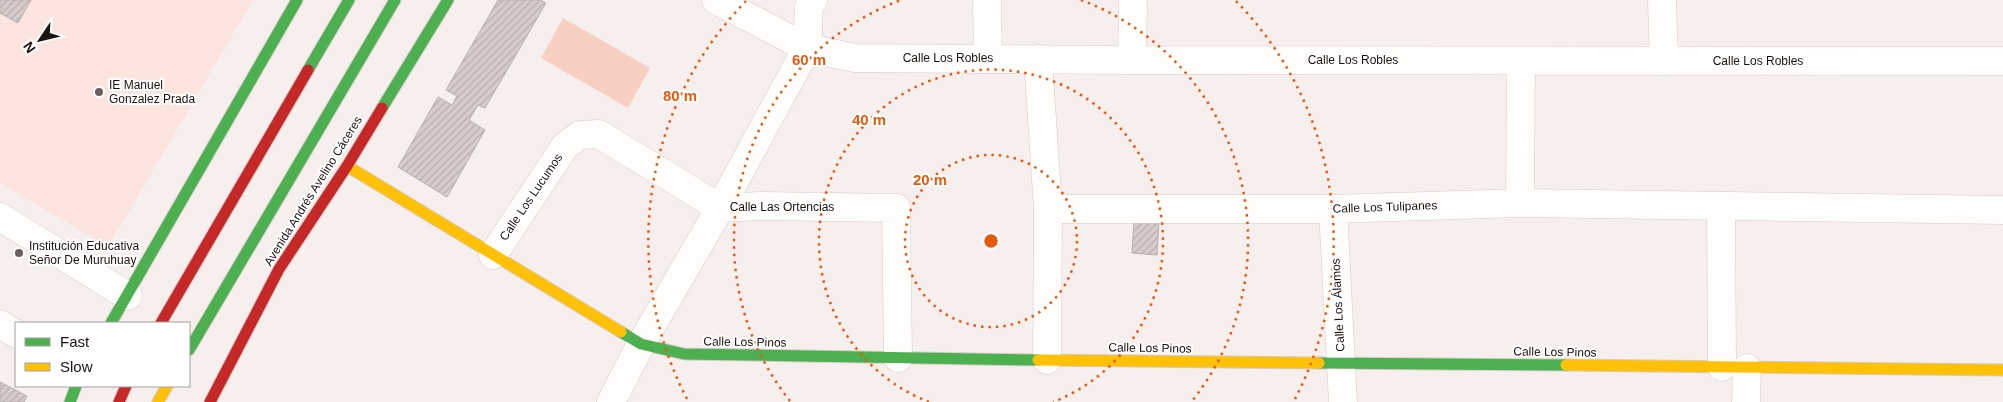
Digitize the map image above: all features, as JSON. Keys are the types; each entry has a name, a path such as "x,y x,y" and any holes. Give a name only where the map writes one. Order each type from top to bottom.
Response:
{"street":[{"path":"113,322 297,0"},
{"path":"162,322 349,0"},
{"name":"Avenida Andrés Avelino Cáceres","path":"190,348 395,0"},
{"name":"Avenida Andrés Avelino Cáceres","path":"210,402 279,269 347,166 448,0"},
{"name":"Calle Los Robles","path":"716,0 807,48 855,58 2003,62"},
{"path":"612,402 641,344 720,208 807,48 809,7 813,0"},
{"path":"987,0 988,59"},
{"path":"1132,60 1133,0"},
{"path":"1662,0 1664,61"},
{"path":"1038,59 1048,209 1047,360"},
{"path":"1520,203 1521,61"},
{"name":"Calle Las Ortencias","path":"599,134 720,208 760,206 896,208 898,358"},
{"name":"Calle Los Lucumos","path":"493,255 565,146 580,135 599,134"},
{"name":"Calle Los Pinos","path":"347,166 641,344 684,354 1341,364 2003,370"},
{"name":"Calle Los Tulipanes","path":"1048,209 1333,209 1520,203 2003,210"},
{"path":"1721,207 1734,368 1746,402"},
{"name":"Calle Los Álamos","path":"1333,209 1343,402"},
{"path":"0,218 128,296"},
{"path":"0,324 15,333"},
{"path":"70,402 76,387"},
{"path":"119,402 126,387"},
{"path":"158,402 167,387"}],"shaded area":[{"name":"IE Manuel Gonzalez Prada","path":"0,0 253,0 108,247 0,183"},
{"path":"563,18 650,68 628,108 541,58"}],"building":[{"path":"0,0 31,0 18,23 0,13"},
{"path":"498,0 540,0 546,3 485,108 478,105 469,120 485,130 447,197 398,167 438,97 452,105 457,96 446,90"},
{"path":"1134,221 1159,222 1157,255 1132,253"},
{"path":"0,382 27,396 24,402 0,402"}],"traffic: fast":[{"path":"112,322 297,0"},
{"path":"308,70 349,0"},
{"path":"190,348 395,0"},
{"path":"382,108 448,0"},
{"path":"621,332 641,344 684,354 1038,360"},
{"path":"1319,363 1566,365"},
{"path":"70,402 76,387"}],"traffic: slow":[{"path":"347,166 621,332"},
{"path":"1038,360 1319,363"},
{"path":"1566,365 2003,370"},
{"path":"158,402 166,387"}],"traffic: jam":[{"path":"162,322 308,70"},
{"path":"210,402 279,269 347,166 382,108"},
{"path":"119,402 126,387"}],"place":[{"name":"IE Manuel Gonzalez Prada","path":"99,92"},
{"name":"Institución Educativa Señor De Muruhuay","path":"19,253"}]}
